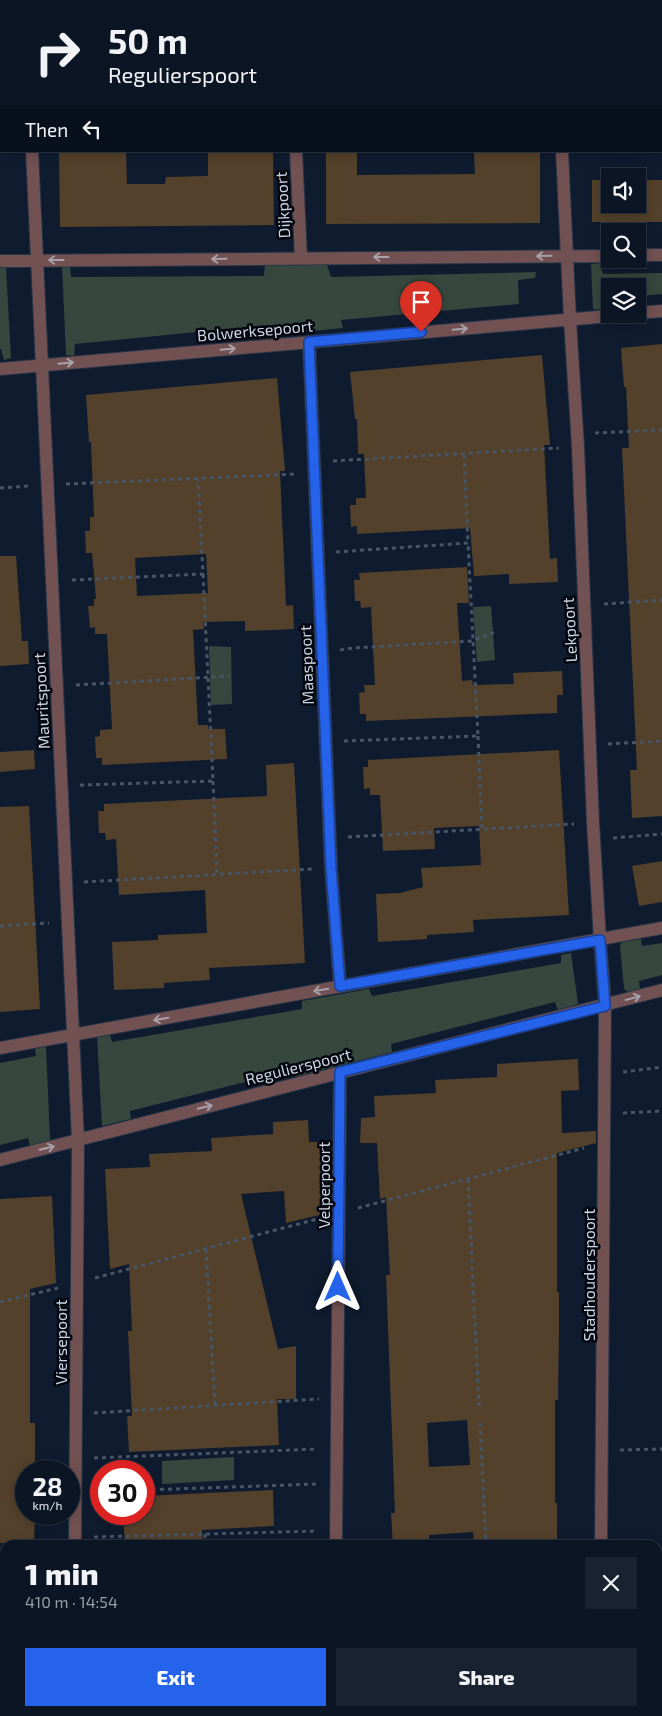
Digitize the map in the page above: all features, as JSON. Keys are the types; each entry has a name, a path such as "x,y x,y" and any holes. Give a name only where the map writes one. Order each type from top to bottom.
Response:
{"street":[{"name":"Mauritspoort","path":"32,152 40,365 73,1034"},
{"name":"Dijkpoort","path":"296,152 301,258"},
{"name":"Lekpoort","path":"562,152 578,441 593,823 605,1006"},
{"path":"646,255 662,255"},
{"path":"0,261 601,256"},
{"path":"646,312 662,311"},
{"name":"Bolwerksepoort","path":"0,369 601,317"},
{"name":"Maaspoort","path":"309,342 331,868 340,986"},
{"path":"0,1048 662,928"},
{"name":"Regulierspoort","path":"0,1160 662,990"},
{"name":"Stadhouderspoort","path":"601,1540 606,1075 605,1006"},
{"name":"Viersepoort","path":"73,1034 78,1140 75,1540"},
{"name":"Velperpoort","path":"336,1540 340,1072"}],"path":[{"path":"0,488 198,479 578,441 662,430"},
{"path":"464,453 482,830"},
{"path":"198,479 217,874"},
{"path":"318,553 468,543"},
{"path":"51,581 203,574"},
{"path":"584,605 662,600"},
{"path":"322,653 353,648 472,641 495,632"},
{"path":"56,686 230,676"},
{"path":"325,741 478,736"},
{"path":"590,745 662,741"},
{"path":"61,786 213,781"},
{"path":"330,838 593,823"},
{"path":"594,840 662,834"},
{"path":"66,882 331,868"},
{"path":"0,926 68,922"},
{"path":"606,1075 662,1067"},
{"path":"605,1114 662,1112"},
{"path":"0,1302 604,1143"},
{"path":"468,1179 478,1406"},
{"path":"206,1249 215,1406"},
{"path":"76,1414 338,1398"},
{"path":"480,1423 486,1540"},
{"path":"76,1459 337,1448"},
{"path":"603,1450 662,1449"},
{"path":"155,1490 337,1483"},
{"path":"94,1540 336,1530"},
{"path":"205,1534 205,1540"}],"green space":[{"path":"600,263 603,274 662,273 662,294 646,295 646,278 601,278 601,310 593,309 591,264"},
{"path":"265,265 327,265 331,277 536,272 535,278 518,280 519,304 341,320 343,328 271,335 269,325 75,344 74,356 66,355 62,266 70,266 71,277 264,276"},
{"path":"0,267 6,267 11,358 4,360 0,349"},
{"path":"491,606 495,660 477,662 473,607"},
{"path":"209,646 231,647 232,704 211,705"},
{"path":"641,939 642,946 662,943 662,975 639,981 640,989 628,992 624,989 620,945 622,942"},
{"path":"571,953 578,1004 558,1010 555,1002 391,1044 392,1052 295,1077 293,1070 130,1111 131,1119 102,1126 97,1037 110,1035 112,1042 302,1009 302,1001 369,989 372,996 561,963 561,955"},
{"path":"46,1046 50,1140 30,1146 28,1138 0,1145 0,1063 36,1056 35,1049"},
{"path":"234,1457 234,1480 162,1484 162,1461"}],"building":[{"path":"59,152 126,152 127,184 165,184 166,177 208,176 208,152 273,152 274,225 60,227"},
{"path":"326,152 357,152 357,175 475,174 474,152 540,152 540,223 326,224"},
{"path":"592,180 601,180 601,213 646,213 646,180 662,180 662,222 592,222"},
{"path":"662,344 662,816 632,818 630,770 637,770 622,448 629,448 626,387 624,387 621,348"},
{"path":"542,355 550,445 544,445 550,559 557,558 558,582 509,584 509,574 474,576 470,528 357,534 357,526 351,527 350,505 356,505 356,498 366,498 364,454 358,454 357,419 355,419 350,372"},
{"path":"277,378 285,471 280,471 286,606 293,605 294,629 245,631 245,621 203,622 204,629 193,630 198,725 208,725 208,729 225,729 227,759 102,765 102,758 96,758 95,737 100,736 100,730 112,729 107,634 95,634 95,627 90,628 88,606 94,606 94,599 96,599 92,553 86,553 85,531 90,531 90,517 94,517 91,442 89,442 86,395","holes":["206,554 208,593 137,596 135,558"]},
{"path":"0,556 16,556 22,641 28,641 29,664 0,666"},
{"path":"467,567 469,603 457,603 462,681 472,680 473,685 514,684 513,673 562,671 563,695 557,695 557,713 366,721 366,714 360,714 359,693 365,692 364,685 375,685 371,607 361,608 360,601 355,601 354,580 360,580 359,573"},
{"path":"34,750 35,769 0,772 0,752"},
{"path":"559,750 569,915 473,920 474,932 427,935 427,939 378,942 376,894 400,893 423,887 421,868 481,865 479,826 434,828 435,849 383,851 380,795 370,795 370,788 364,789 363,767 368,767 368,760"},
{"path":"294,763 305,963 209,968 210,980 164,983 164,988 114,990 112,942 158,940 158,935 207,933 205,890 119,895 116,839 106,840 105,833 99,833 98,811 104,811 104,804 267,796 266,765"},
{"path":"29,806 40,1009 0,1012 0,807"},
{"path":"662,861 662,902 639,906 632,866"},
{"path":"578,1059 579,1090 561,1091 562,1133 596,1131 596,1143 557,1153 557,1292 559,1292 559,1330 558,1400 555,1400 555,1503 557,1503 557,1540 474,1540 473,1532 429,1535 429,1540 393,1540 391,1513 395,1513 386,1275 390,1275 386,1197 380,1199 377,1143 360,1143 361,1118 375,1117 374,1096 436,1093 435,1080 497,1077 497,1064","holes":["467,1420 470,1465 429,1467 427,1423"]},
{"path":"308,1120 309,1142 323,1142 323,1214 286,1223 284,1191 241,1194 278,1349 296,1346 296,1399 277,1399 279,1445 129,1452 127,1416 132,1416 128,1331 132,1331 129,1264 110,1269 105,1169 150,1167 149,1154 212,1151 211,1138 273,1134 273,1122"},
{"path":"52,1196 56,1283 30,1289 30,1423 35,1423 35,1460 15,1460 15,1525 35,1525 34,1540 0,1540 0,1199"},
{"path":"273,1490 274,1526 202,1530 203,1540 125,1540 124,1525 155,1525 155,1495"}],"route":[{"path":"338,1287 340,1072 605,1006 600,940 340,986 331,868 316,473 309,342 421,332"}]}
